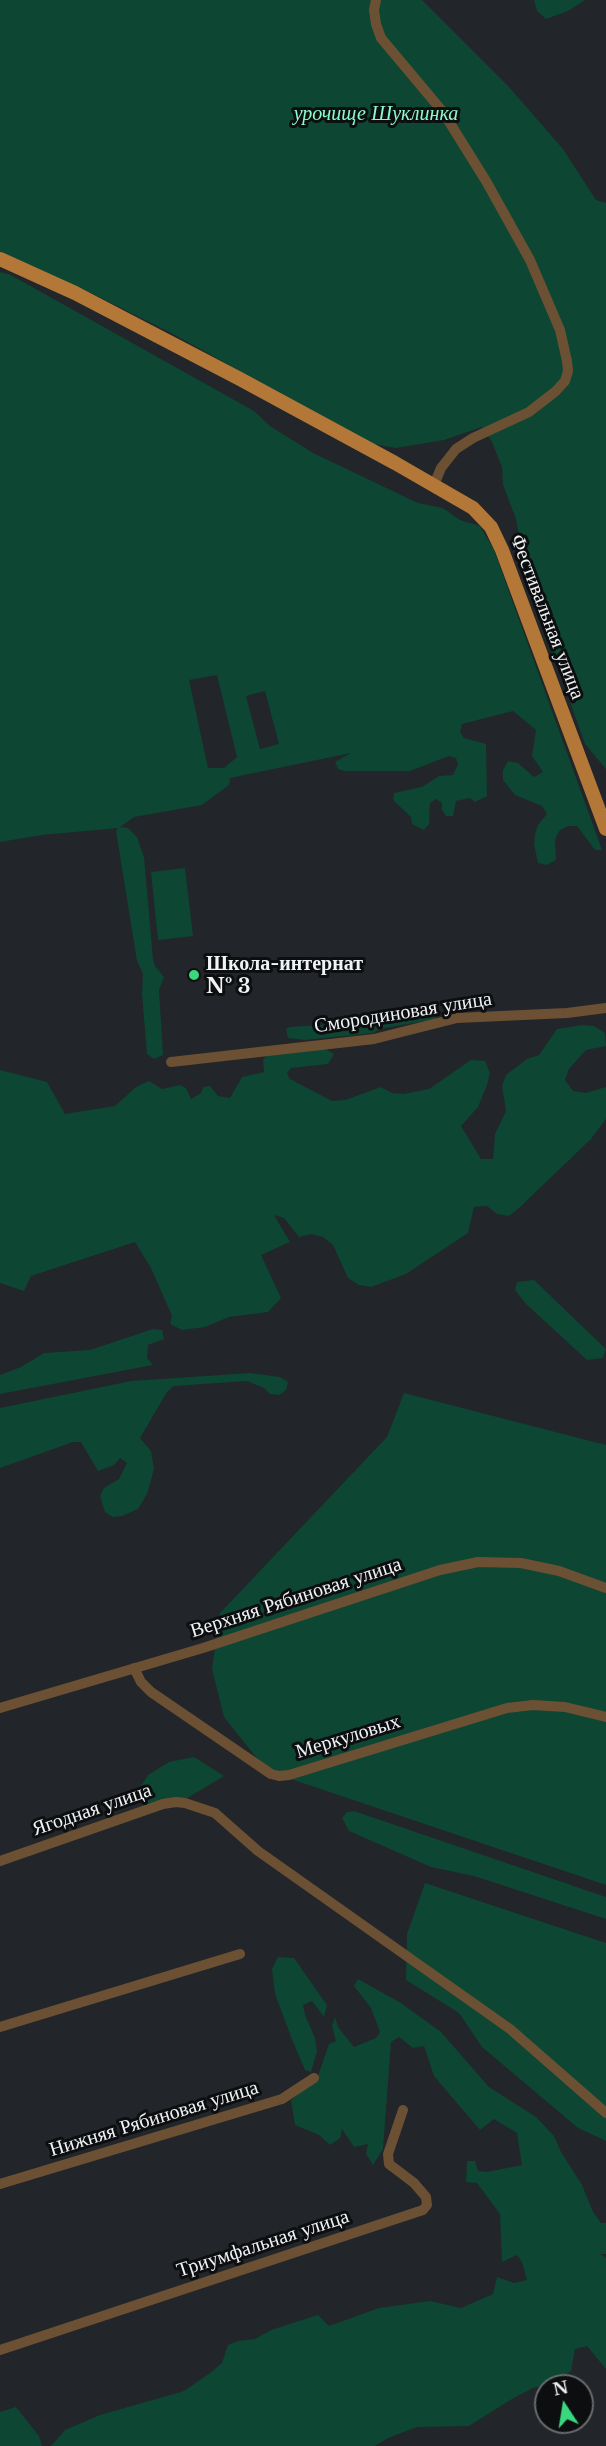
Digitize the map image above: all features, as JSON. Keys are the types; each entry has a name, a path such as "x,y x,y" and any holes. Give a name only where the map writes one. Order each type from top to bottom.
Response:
{"main road":[{"name":"Фестивальная улица","path":"0,259 75,293 395,463 473,508 491,527 502,550 606,829"}],"street":[{"path":"376,0 374,10 381,38 443,112 486,181 530,260 560,330 567,361 568,371 565,381 556,391 530,412 473,438 456,449 441,468 434,485"},
{"name":"Смородиновая улица","path":"171,1062 374,1039 457,1018 567,1013 606,1008"},
{"name":"Верхняя Рябиновая улица","path":"0,1708 134,1668 440,1570 478,1562 521,1563 550,1569 606,1588"},
{"name":"Меркуловых","path":"134,1668 141,1682 151,1692 272,1774 279,1776 289,1775 507,1708 565,1707 606,1717"},
{"name":"Ягодная улица","path":"0,1861 163,1804 176,1802 215,1813 258,1851 510,2029 606,2113"},
{"path":"0,2027 240,1954"},
{"name":"Нижняя Рябиновая улица","path":"0,2184 282,2099 314,2078"},
{"name":"Триумфальная улица","path":"0,2350 423,2210 427,2205 426,2197 414,2183 389,2164 388,2154 403,2110"}],"green space":[{"name":"урочище Шуклинка","path":"0,0 422,0 509,87 563,149 596,200 606,203 606,769 585,744 529,588 516,519 503,485 502,467 492,442 482,427 444,440 396,448 373,444 171,333 87,291 0,256"},
{"path":"534,0 585,0 568,11 546,19 537,11"},
{"path":"0,272 9,274 254,411 270,426 313,453 418,503 443,508 460,520 480,526 494,550 602,850 595,850 577,826 568,826 559,831 555,840 556,860 547,865 538,863 534,844 535,834 538,825 547,814 542,806 515,795 503,780 503,770 508,761 518,763 534,777 543,772 532,756 536,730 513,711 462,724 460,732 464,738 486,744 487,796 475,802 470,798 456,801 453,816 446,816 442,810 442,803 436,799 430,803 429,824 424,830 412,824 411,817 393,800 394,793 422,787 439,776 453,775 458,764 456,758 449,756 410,771 345,771 338,769 335,762 351,753 230,778 229,785 202,805 134,817 120,827 128,828 137,837 144,857 153,959 155,966 164,977 159,990 163,1055 154,1059 147,1054 142,993 143,974 137,961 116,831 118,828 42,835 0,842","holes":["217,675 237,757 224,768 208,768 189,680","265,691 279,744 260,749 246,696"]},
{"path":"185,868 193,936 158,940 151,872"},
{"path":"435,1016 437,1019 379,1029 373,1033 305,1040 288,1038 286,1029 336,1024 346,1026"},
{"path":"582,1025 594,1026 605,1033 606,1046 586,1050 569,1069 565,1080 573,1091 586,1093 606,1087 606,1119 591,1139 509,1216 497,1214 487,1206 474,1207 468,1233 406,1274 371,1287 359,1285 348,1278 333,1245 323,1237 311,1234 299,1237 284,1218 274,1215 290,1242 261,1255 281,1298 268,1312 229,1317 205,1327 182,1330 170,1324 172,1316 151,1268 135,1242 31,1276 24,1291 0,1283 0,1070 47,1082 65,1114 115,1106 136,1087 149,1081 162,1089 180,1085 186,1088 191,1099 201,1093 203,1087 210,1086 218,1096 230,1098 242,1077 264,1072 263,1060 267,1055 324,1048 334,1054 328,1064 291,1068 287,1073 290,1079 332,1101 345,1100 381,1087 392,1093 404,1094 429,1089 471,1060 485,1061 490,1073 487,1085 478,1107 461,1126 481,1159 493,1159 495,1134 506,1111 502,1086 506,1075 527,1059 539,1055 557,1029"},
{"path":"534,1280 606,1349 603,1358 587,1360 526,1304 515,1290 517,1282"},
{"path":"153,1329 162,1330 164,1339 148,1345 147,1358 153,1365 0,1394 0,1375 21,1367 44,1353 90,1350"},
{"path":"250,1373 280,1377 288,1382 286,1390 279,1395 270,1394 264,1388 247,1381 174,1386 167,1392 140,1438 151,1451 154,1469 147,1494 138,1509 122,1516 113,1517 105,1512 100,1496 104,1488 119,1479 127,1463 120,1458 114,1465 98,1471 81,1442 73,1442 0,1468 0,1408 131,1381"},
{"path":"404,1393 606,1445 606,1885 267,1771 224,1717 212,1669 220,1613 387,1437"},
{"path":"194,1757 224,1776 179,1803 146,1806 141,1786 148,1775 169,1762"},
{"path":"354,1811 606,1897 606,1919 474,1876 431,1867 349,1831 342,1818 347,1812"},
{"path":"425,1883 606,1943 606,2141 578,2128 482,2047 459,2013 406,1980 407,1934"},
{"path":"278,1957 294,1958 327,2005 324,2017 312,2001 303,2005 315,2038 317,2051 311,2072 305,2070 275,1994 272,1969"},
{"path":"358,1979 401,2003 441,2032 489,2087 536,2117 554,2136 561,2152 582,2185 593,2212 601,2223 606,2223 606,2254 600,2254 606,2258 606,2369 587,2346 575,2349 571,2371 566,2374 534,2374 534,2388 469,2426 417,2427 388,2438 375,2446 51,2446 65,2430 100,2415 184,2391 222,2363 228,2345 238,2341 255,2339 271,2330 318,2315 329,2326 379,2308 430,2301 461,2308 493,2294 497,2277 514,2283 527,2280 522,2262 517,2255 502,2262 500,2214 477,2183 466,2182 467,2161 475,2161 478,2171 487,2172 522,2165 517,2133 494,2119 480,2130 434,2076 424,2046 413,2048 399,2037 391,2042 383,2149 373,2165 366,2154 368,2144 354,2147 342,2129 340,2138 330,2145 319,2135 295,2125 291,2100 317,2079 329,2044 336,2041 332,2026 335,2017 338,2027 354,2047 376,2038 380,2032 371,2008 354,1986"},
{"path":"16,2407 39,2436 42,2446 0,2446 0,2412"}],"place":[{"name":"Школа-интернат № 3","path":"194,975"}]}
